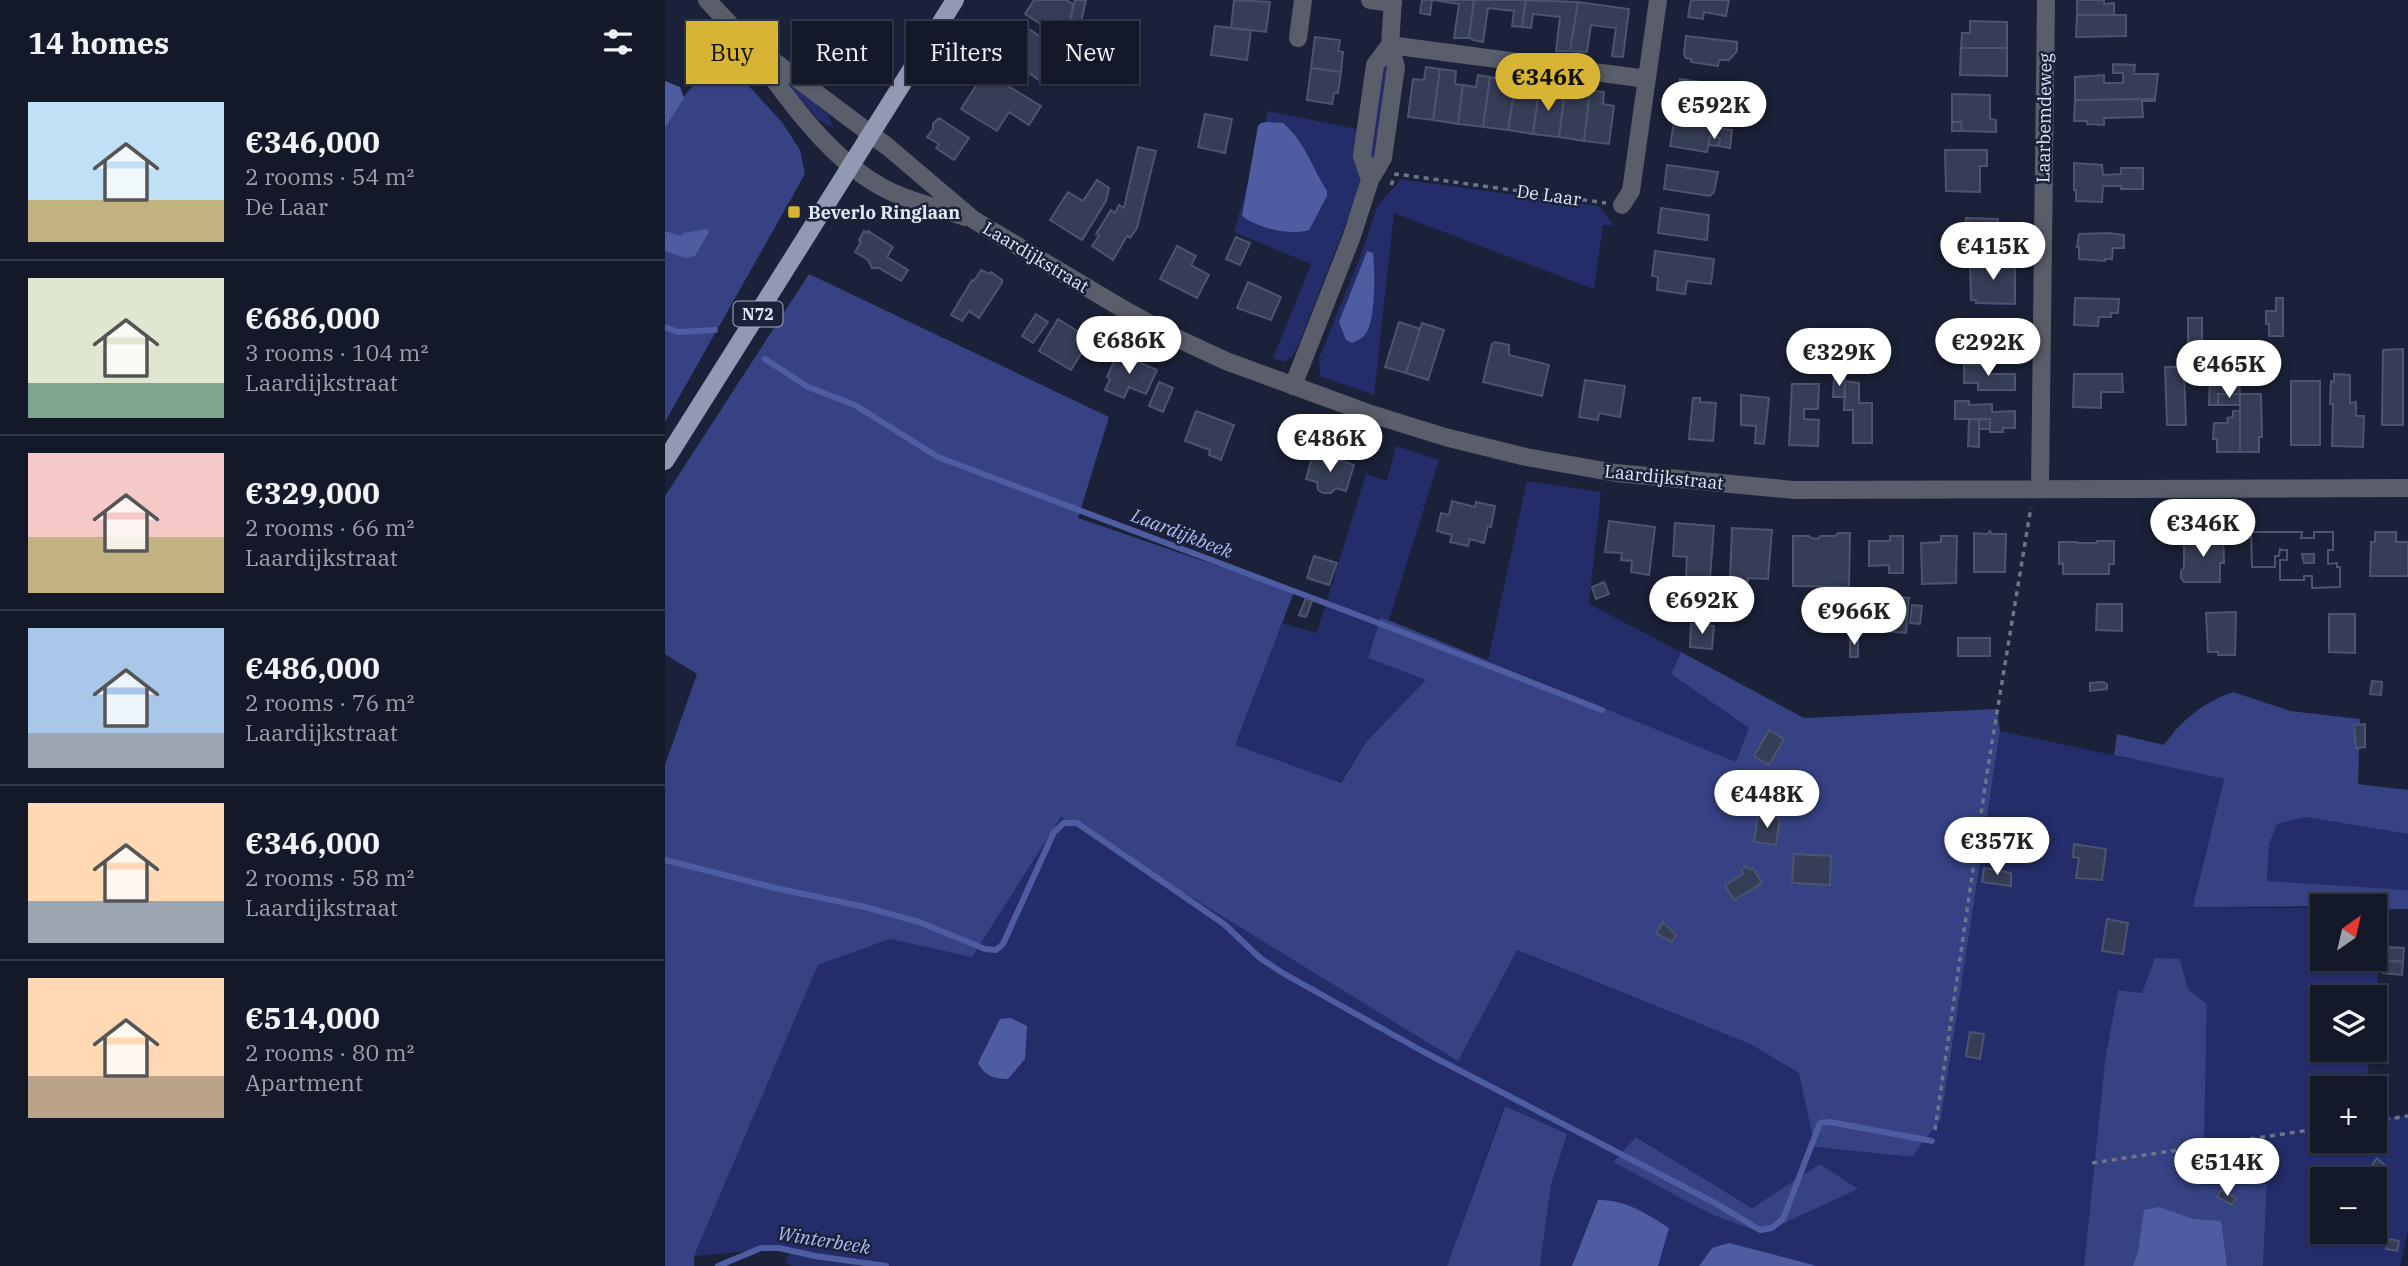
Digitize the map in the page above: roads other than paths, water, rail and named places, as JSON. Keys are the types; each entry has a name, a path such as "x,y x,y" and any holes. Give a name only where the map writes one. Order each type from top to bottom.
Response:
{"main road":[{"name":"N72","path":"665,461 955,0"}],"street":[{"path":"707,0 727,21"},
{"path":"1298,38 1303,0"},
{"path":"1293,386 1363,207 1370,180 1383,158 1396,67 1390,45 1393,2 1370,0"},
{"path":"1622,205 1631,191 1658,0"},
{"name":"Laarbemdeweg","path":"2037,488 2046,0"},
{"path":"1390,45 1647,79"},
{"name":"Laardijkstraat","path":"778,64 871,134 974,220 1170,334 1226,361 1367,413 1445,437 1526,457 1616,473 1794,490 2408,488"},
{"name":"Laardijkstraat","path":"777,84 850,166 881,187 974,220"}],"waterway":[{"name":"Laardijkbeek","path":"665,327 678,332 715,330"},
{"name":"Laardijkbeek","path":"765,359 808,387 855,405 938,457 1602,710"},
{"path":"665,860 865,907 919,922 985,949 996,950 1003,944 1054,832 1064,823 1077,823 1224,924 1260,958 1281,972 1422,1051 1717,1204 1760,1230 1772,1228 1783,1219 1820,1123 1830,1122 1932,1141"},
{"name":"Winterbeek","path":"718,1266 761,1248 779,1248 886,1266"}],"place":[{"name":"Beverlo Ringlaan","path":"794,212"}]}
